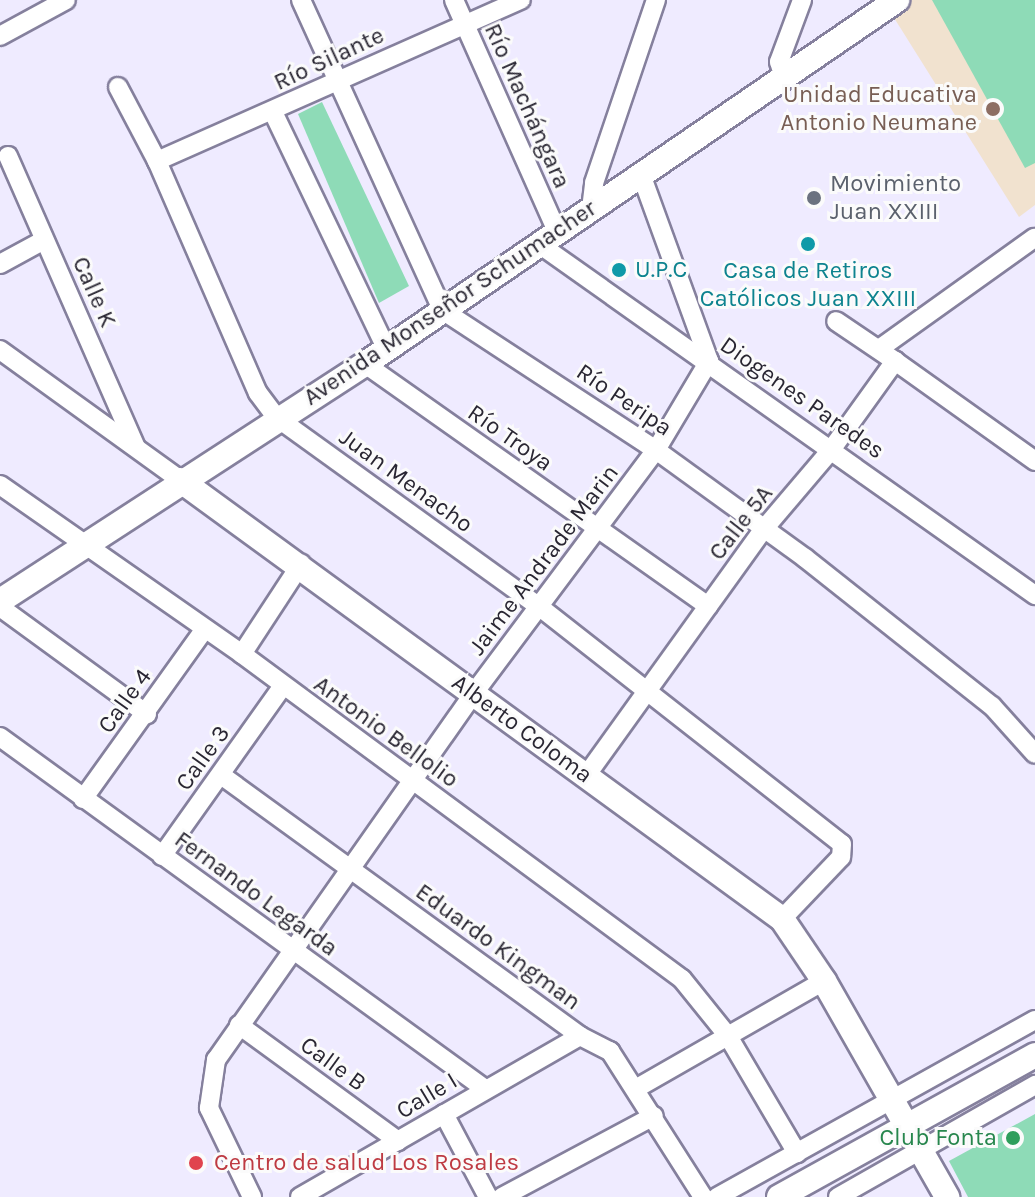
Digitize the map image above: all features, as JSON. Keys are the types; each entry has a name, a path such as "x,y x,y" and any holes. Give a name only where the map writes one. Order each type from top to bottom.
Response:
{"street":[{"path":"0,36 66,0"},
{"path":"301,0 442,310"},
{"name":"Río Machángara","path":"454,0 548,238"},
{"name":"Río Silante","path":"157,161 521,0"},
{"path":"591,209 594,183 656,0"},
{"path":"784,78 779,62 802,0"},
{"name":"Avenida Monseñor Schumacher","path":"0,601 276,417 365,364 385,346 897,0"},
{"name":"Juan Menacho","path":"118,87 157,161 258,393 276,417 541,608 645,694 842,844 841,857 782,919"},
{"path":"273,112 385,346"},
{"name":"Calle K","path":"8,156 136,447"},
{"path":"641,174 709,361"},
{"name":"Diogenes Paredes","path":"548,238 709,361 1035,595"},
{"path":"879,349 1034,238"},
{"path":"0,264 44,240"},
{"name":"Río Peripa","path":"442,310 656,450 763,530 992,706 1035,754"},
{"path":"836,321 1035,461"},
{"name":"Alberto Coloma","path":"0,350 301,564 782,919 824,981 947,1197"},
{"name":"Jaime Andrade Marin","path":"252,1197 209,1108 216,1060 349,868 415,782 474,693 541,608 656,450 709,361"},
{"name":"Calle 5A","path":"586,776 763,530 831,450 895,361"},
{"name":"Río Troya","path":"365,364 708,606"},
{"name":"Antonio Bellolio","path":"0,485 242,654 282,687 682,979 728,1036 797,1153"},
{"path":"242,654 301,564"},
{"path":"0,607 147,714"},
{"name":"Calle 4","path":"83,799 147,714 204,630"},
{"name":"Calle 3","path":"162,856 282,687"},
{"name":"Fernando Legarda","path":"0,737 485,1089"},
{"name":"Eduardo Kingman","path":"221,775 580,1036 610,1051 637,1088 703,1197"},
{"path":"637,1088 824,981"},
{"path":"717,1197 1035,1020"},
{"name":"Calle B","path":"239,1025 398,1141"},
{"name":"Calle I","path":"300,1197 580,1036"},
{"path":"779,1197 1035,1055"},
{"path":"838,1197 1035,1085"},
{"path":"444,1114 488,1197"},
{"path":"502,1197 654,1116"}],"shaded area":[{"name":"Unidad Educativa Antonio Neumane","path":"911,0 1035,0 1035,205 1019,217 891,13"}],"green space":[{"path":"932,0 1035,0 1035,163 1025,168"},
{"path":"322,102 409,286 379,303 298,114"},
{"name":"Club Fonta","path":"1035,1114 1035,1197 968,1197 949,1161"}],"place":[{"name":"Unidad Educativa Antonio Neumane","path":"993,109"},
{"name":"Movimiento Juan XXIII","path":"814,198"},
{"name":"Casa de Retiros Católicos Juan XXIII","path":"808,244"},
{"name":"U.P.C","path":"619,270"},
{"name":"Club Fonta","path":"1013,1138"},
{"name":"Centro de salud Los Rosales","path":"196,1163"}]}
